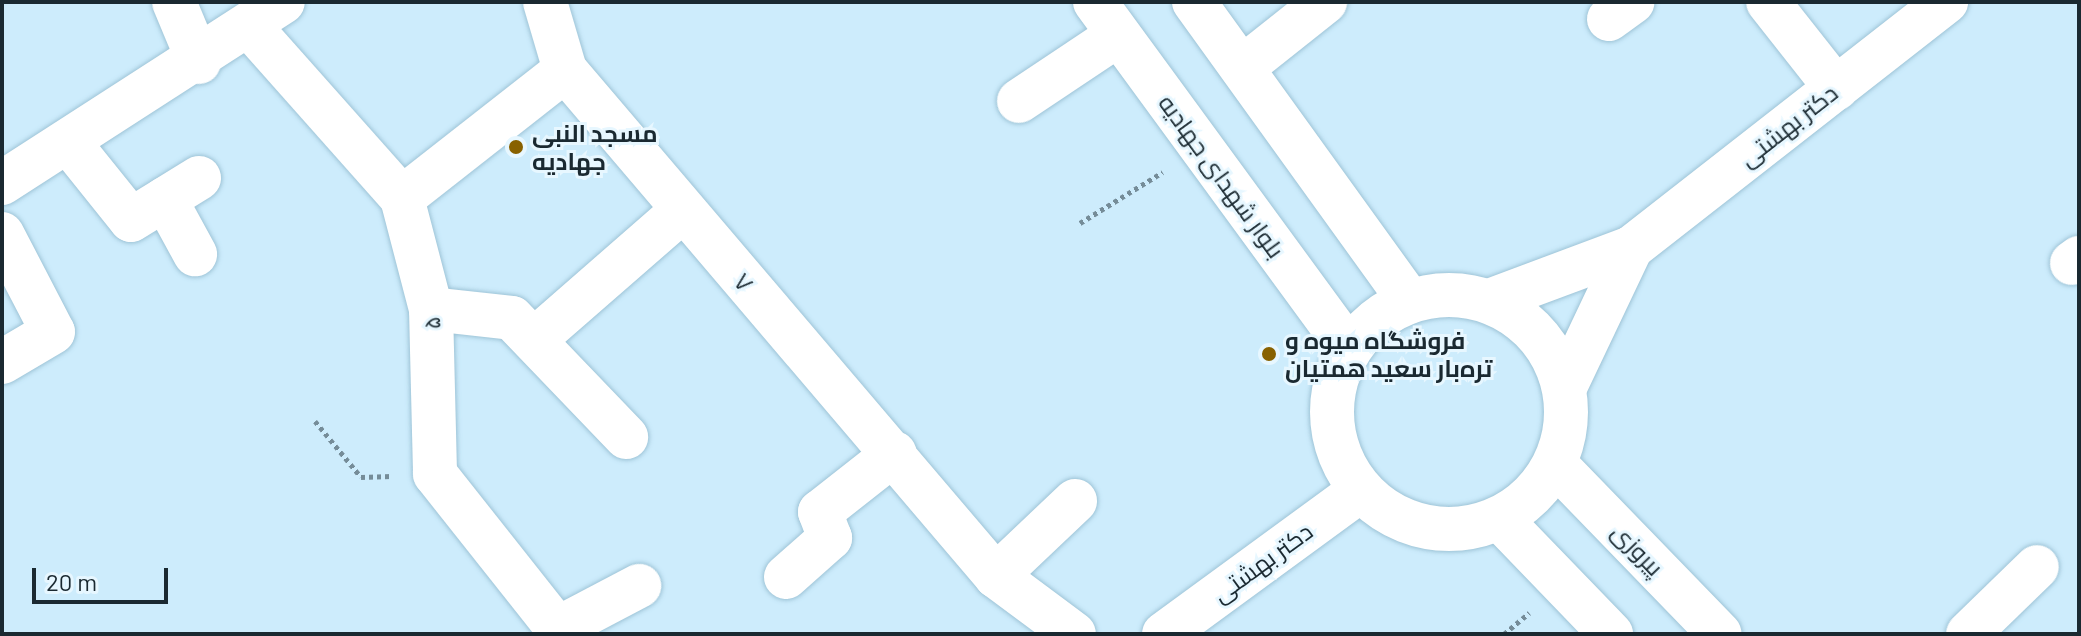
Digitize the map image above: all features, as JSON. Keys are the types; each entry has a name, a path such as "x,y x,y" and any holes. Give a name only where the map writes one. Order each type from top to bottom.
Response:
{"main road":[{"path":"174,2 199,62"},
{"path":"402,198 565,70 545,2"},
{"path":"1194,2 1410,301"},
{"path":"1243,67 1325,2"},
{"path":"1768,2 1836,88"},
{"name":"دکتر بهشتی","path":"1631,248 1946,2"},
{"path":"2,183 70,144 267,15"},
{"name":"۵","path":"267,15 402,198 431,309 435,474"},
{"path":"1019,101 1107,19"},
{"name":"بلوار شهدای جهادیه","path":"1107,19 1349,349"},
{"name":"۷","path":"565,70 682,211 895,453 996,576 1074,634"},
{"path":"70,144 131,220 182,189 195,254"},
{"path":"534,340 682,211"},
{"path":"2,234 53,332 2,362"},
{"path":"1489,301 1631,248"},
{"path":"1565,387 1631,248"},
{"path":"1450,294 1489,301 1524,320 1550,349 1565,387 1568,426 1556,465 1532,496 1500,519 1464,530 1426,528 1390,514 1361,490 1340,459 1331,421 1334,383 1349,349 1376,319 1410,301 1450,294"},
{"path":"431,309 512,318 626,437"},
{"path":"786,577 830,538 820,512 895,453"},
{"name":"پیروزی","path":"1556,465 1720,634"},
{"path":"435,474 559,631 639,586"},
{"name":"دکتر بهشتی","path":"1164,634 1361,490"},
{"path":"996,576 1075,501"},
{"path":"1500,519 1611,634"},
{"path":"1968,634 2037,567"}],"path":[{"path":"1080,223 1202,148"},
{"path":"315,421 361,477 435,474"}],"place":[{"name":"مسجد النبی جهادیه","path":"516,147"},
{"name":"فروشگاه میوه و تره‌بار سعید همتیان","path":"1269,354"}]}
